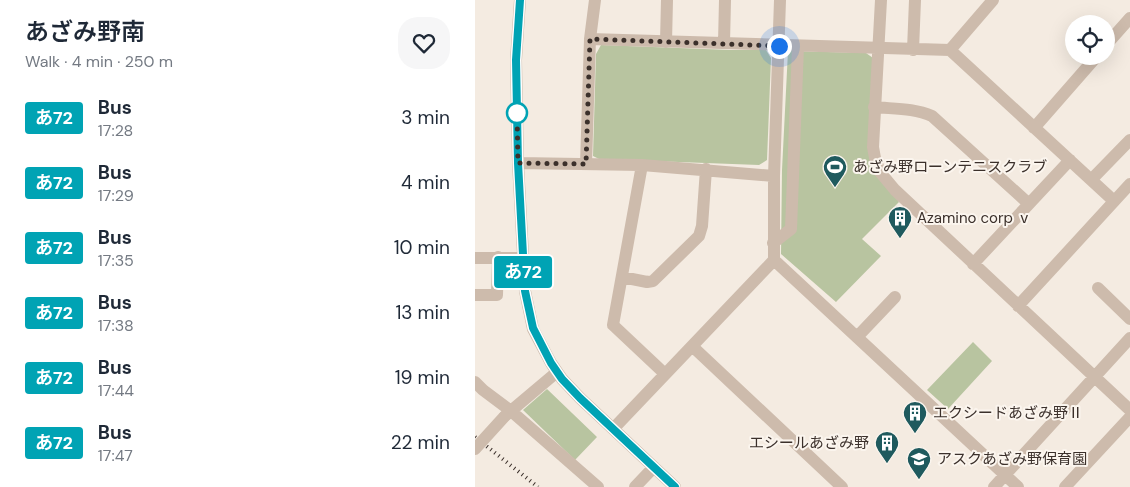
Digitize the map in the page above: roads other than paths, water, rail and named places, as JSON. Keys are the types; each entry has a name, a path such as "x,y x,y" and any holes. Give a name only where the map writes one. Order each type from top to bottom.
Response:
{"street":[{"path":"520,0 516,60 518,163 522,258 525,291 533,328 557,372 580,398 675,487"},
{"path":"586,164 590,39 595,0"},
{"path":"666,42 667,0"},
{"path":"723,43 725,0"},
{"path":"780,0 774,176 774,260 857,338 969,434 1018,487"},
{"path":"881,0 873,147 880,172 895,190 1130,410"},
{"path":"913,50 915,0"},
{"path":"950,50 993,0"},
{"path":"1115,35 1130,18"},
{"path":"590,39 950,50 1114,201"},
{"path":"773,242 791,229 798,46"},
{"path":"1034,128 1089,65"},
{"path":"874,108 910,110 933,116 1029,204"},
{"path":"1091,180 1130,140"},
{"path":"973,264 1069,160"},
{"path":"518,163 642,165 774,176"},
{"path":"642,165 613,325 664,373"},
{"path":"622,277 647,282 653,281 699,236 702,226 705,169"},
{"path":"1018,306 1130,184"},
{"path":"475,258 522,258"},
{"path":"475,295 497,295 498,258"},
{"path":"613,429 664,373 774,260"},
{"path":"1098,288 1130,318"},
{"path":"857,338 895,298"},
{"path":"994,487 1130,338"},
{"path":"691,346 842,487"},
{"path":"475,449 508,414 557,372"},
{"path":"475,382 508,414 598,487"},
{"path":"1065,487 1130,417"},
{"path":"635,487 654,467"}],"railway":[{"path":"475,437 538,487"}],"place":[{"name":"あざみ野ローンテニスクラブ","path":"835,188"},
{"name":"Azamino corp ⅴ","path":"900,239"},
{"name":"エクシードあざみ野Ⅱ","path":"915,434"},
{"name":"エシールあざみ野","path":"887,464"},
{"name":"アスクあざみ野保育園","path":"919,480"}]}
